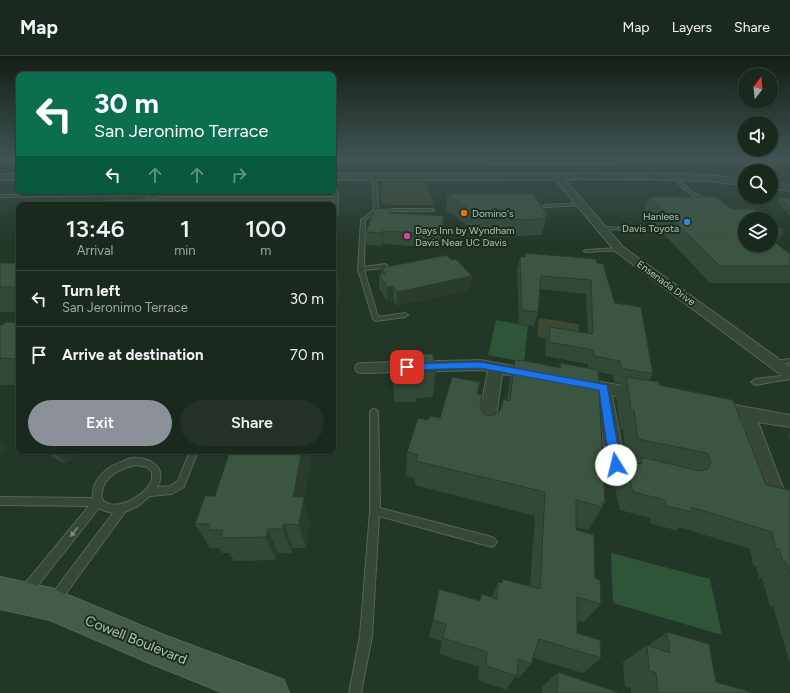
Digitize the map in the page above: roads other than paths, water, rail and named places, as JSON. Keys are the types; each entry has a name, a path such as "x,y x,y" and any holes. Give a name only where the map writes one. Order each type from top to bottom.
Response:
{"main road":[{"name":"Cowell Boulevard","path":"24,598 271,693"}],"street":[{"name":"Ensenada Drive","path":"567,187 619,249 790,374"},
{"path":"362,368 480,365 542,376"},
{"path":"485,432 496,368"},
{"path":"565,380 656,397"},
{"path":"603,387 616,465 661,475"},
{"path":"702,405 790,421"},
{"path":"747,413 776,496"}],"lane":[{"path":"375,187 376,210"},
{"path":"684,187 711,205"},
{"path":"0,196 78,194"},
{"path":"147,202 155,194"},
{"path":"277,194 337,195 336,202"},
{"path":"546,206 582,204"},
{"path":"405,315 376,318 361,269 363,220 376,210 432,210"},
{"path":"602,228 634,229"},
{"path":"586,251 619,249"},
{"path":"361,269 384,266"},
{"path":"774,363 790,361"},
{"path":"755,382 790,377"},
{"path":"355,693 366,636 375,510 374,412"},
{"path":"150,492 172,490 181,484 193,454"},
{"path":"145,461 151,464 156,470 157,476 155,484 150,492 137,502 122,508 112,509 104,507 98,502 96,496 97,488 102,480 109,472 127,462 145,461"},
{"path":"0,501 98,502"},
{"path":"24,598 98,502"},
{"path":"24,598 122,508"},
{"path":"375,510 492,542"}],"place":[{"name":"Domino's","path":"464,213"},
{"name":"Hanlees Davis Toyota","path":"687,222"},
{"name":"Days Inn by Wyndham Davis Near UC Davis","path":"407,236"}]}
